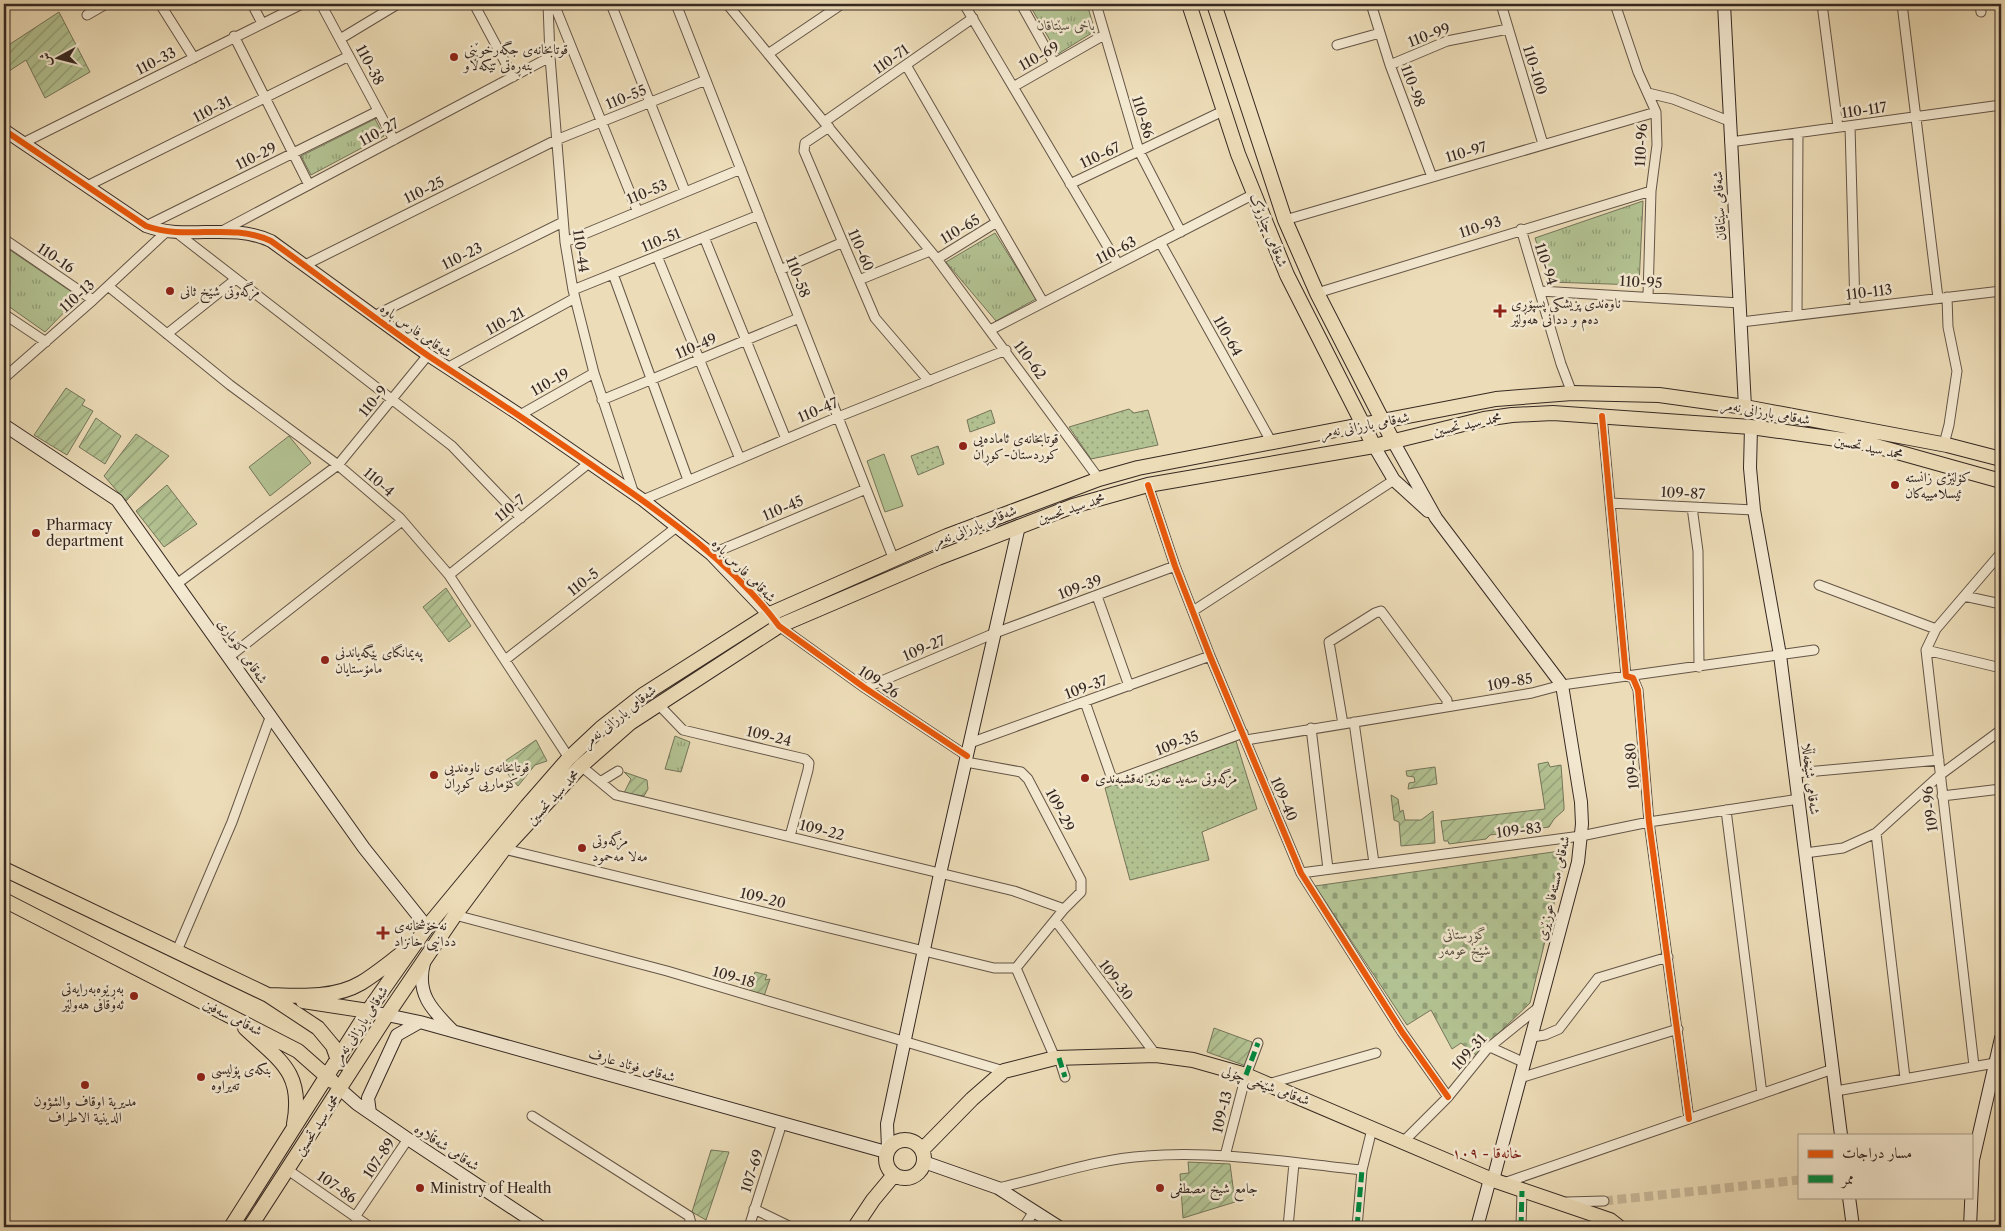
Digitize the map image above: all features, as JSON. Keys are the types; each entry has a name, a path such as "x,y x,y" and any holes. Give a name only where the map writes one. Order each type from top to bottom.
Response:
{"main road":[{"name":"شەقامی چنارۆک","path":"1189,4 1223,112 1287,275 1374,446"},
{"name":"شەقامی چنارۆک","path":"1214,4 1285,220 1317,293 1393,441"},
{"name":"شەقامی سێتاقان","path":"1724,4 1745,407"},
{"name":"شەقامی فارس باوە","path":"4,130 146,226 171,232 241,231 271,241 428,356 520,415 678,526 711,554 770,614 779,626"},
{"name":"شەقامی بارزانی نەمر","path":"231,1227 368,1011 426,927 527,806 570,758 643,695 770,614 947,536 1099,479 1138,468 1364,426 1496,399 1572,393 1659,396 1745,407 1944,444 2001,459"},
{"name":"محمد سید تحسین","path":"250,1227 376,1031 455,915 504,850 581,766 630,723 779,626 938,558 1073,506 1148,485 1374,446 1512,415 1553,413 1751,427 1865,444 2001,481"},
{"name":"شەقامی کۆماری","path":"4,426 117,500 178,583 364,848 426,927"},
{"name":"شەقامی شێخەڵڵا","path":"1751,427 1750,468 1754,510 1780,655 1841,1134"},
{"name":"شەقامی مستەفا عوزێری","path":"1393,441 1436,518 1535,646 1562,685 1581,802 1581,836 1578,862 1520,1078 1496,1180 1478,1227"},
{"name":"شەقامی مستەفا عوزێری","path":"1374,446 1394,480 1436,518"},
{"path":"923,1156 915,1175 904,1178 890,1174 886,1162 887,1124 906,1042 940,874 1019,526"},
{"path":"4,869 176,953 268,995 318,1028 333,1046 338,1058 340,1089"},
{"name":"شەقامی سەفین","path":"4,900 298,1050 340,1089"},
{"path":"268,995 308,996 338,992 359,984 415,943"},
{"path":"426,958 420,978 426,1000 454,1031"},
{"path":"268,995 368,1011"},
{"name":"شەقامی فوئاد عارف","path":"368,1011 454,1031 782,1123 887,1150"},
{"path":"231,1016 282,1063 294,1081 297,1107 293,1130"},
{"path":"370,1113 368,1098 397,1034 420,1022"},
{"path":"298,1050 324,1058 338,1058 356,1050 376,1031"},
{"path":"1972,1164 2001,1038"},
{"name":"شەقامی شێخی چۆلی","path":"923,1156 972,1099 1004,1071 1057,1058 1156,1056 1193,1060 1246,1075 1522,1191 1610,1220 1619,1227"},
{"name":"شەقامی شەقڵاوە","path":"340,1089 370,1113 541,1227"},
{"path":"887,1150 897,1140 909,1139 923,1156 998,1188 1059,1227"},
{"path":"855,1227 872,1200 893,1176"},
{"path":"1849,1198 1853,1227"},
{"path":"1970,1227 1971,1198"}],"street":[{"path":"87,15 106,4"},
{"path":"160,4 194,58"},
{"path":"252,4 262,23"},
{"name":"110-33","path":"23,144 234,36 302,4"},
{"name":"110-38","path":"321,4 394,140"},
{"path":"340,38 398,4"},
{"path":"474,4 513,76"},
{"name":"110-44","path":"548,4 550,57 563,222 574,294 602,400 639,497"},
{"path":"554,4 603,121 637,210"},
{"path":"611,4 685,191"},
{"path":"677,7 686,4"},
{"name":"110-62","path":"727,4 937,259 1006,350 1099,479"},
{"path":"768,54 842,4"},
{"path":"964,4 1118,264"},
{"path":"1021,4 1054,63"},
{"name":"110-86","path":"1096,4 1139,151 1181,232"},
{"name":"110-98","path":"1371,4 1390,65 1432,177"},
{"name":"110-100","path":"1501,4 1543,144"},
{"name":"110-96","path":"1616,4 1656,112 1657,145 1651,191 1648,296"},
{"path":"1822,4 1838,127"},
{"path":"1902,4 1942,298 1957,371 1949,425 1944,444"},
{"name":"110-58","path":"677,7 894,560"},
{"name":"110-71","path":"826,124 973,18"},
{"name":"110-99","path":"1390,65 1447,41 1508,29"},
{"path":"1337,45 1380,33"},
{"name":"110-69","path":"1013,86 1104,35"},
{"path":"234,36 309,185"},
{"name":"110-31","path":"87,186 349,56"},
{"name":"110-27","path":"222,231 550,57"},
{"path":"906,65 1043,302"},
{"name":"110-55","path":"556,140 706,80"},
{"path":"1648,93 1673,99 1729,121"},
{"name":"110-117","path":"1730,142 2001,106"},
{"name":"110-29","path":"146,226 378,111"},
{"name":"110-67","path":"1070,184 1223,112"},
{"name":"110-97","path":"1285,220 1656,112"},
{"name":"110-60","path":"826,124 805,143 803,148 875,318 929,380"},
{"path":"1850,126 1855,308"},
{"path":"1797,315 1798,133"},
{"name":"110-25","path":"305,265 556,140"},
{"name":"110-53","path":"565,242 637,210 741,170"},
{"name":"110-93","path":"1317,293 1521,229 1651,191"},
{"name":"110-63","path":"990,330 1254,194"},
{"name":"110-51","path":"574,294 613,274 759,215"},
{"name":"110-23","path":"374,316 563,222"},
{"name":"110-65","path":"937,259 997,222"},
{"name":"110-94","path":"1521,229 1561,364 1572,393"},
{"path":"171,232 236,279 391,401 452,446 521,518"},
{"name":"110-13","path":"4,378 171,232"},
{"path":"704,237 786,439"},
{"name":"110-16","path":"4,239 94,300"},
{"path":"780,270 843,242"},
{"name":"110-64","path":"1160,242 1272,443"},
{"path":"859,280 930,251"},
{"path":"656,256 740,459"},
{"path":"613,274 688,480"},
{"path":"167,334 236,279"},
{"name":"110-4","path":"108,286 230,385 338,465 402,521 449,575 570,758"},
{"name":"110-95","path":"1540,290 1740,303"},
{"name":"110-113","path":"1741,322 2001,291"},
{"name":"110-21","path":"447,368 574,294"},
{"path":"4,314 46,342"},
{"name":"110-49","path":"602,400 799,318"},
{"name":"110-47","path":"639,497 688,480 838,417 1006,350"},
{"name":"110-9","path":"178,583 338,465 428,356"},
{"name":"110-19","path":"520,415 594,373"},
{"name":"109-80","path":"1602,416 1626,676 1633,678 1638,690 1649,822 1689,1119"},
{"name":"110-7","path":"449,575 589,463"},
{"path":"1193,611 1394,480"},
{"name":"109-40","path":"1148,485 1175,566 1210,656 1301,873 1402,1032 1448,1098"},
{"name":"110-45","path":"711,554 866,489"},
{"name":"109-87","path":"1610,503 1754,510"},
{"path":"1692,507 1698,551 1699,667"},
{"path":"229,657 402,521"},
{"name":"110-5","path":"505,660 678,526"},
{"path":"2001,553 1936,629 1926,650 2001,668"},
{"name":"109-39","path":"995,634 1175,566"},
{"path":"1819,585 1936,629"},
{"path":"1097,596 1129,686"},
{"path":"1964,596 2001,604"},
{"path":"1342,724 1329,642 1376,612 1381,611 1447,700 1447,706"},
{"name":"109-26","path":"779,626 966,759"},
{"name":"109-27","path":"865,688 995,634"},
{"name":"109-85","path":"1244,737 1342,724 1532,693 1562,685 1814,650"},
{"name":"109-96","path":"1926,650 1974,1066"},
{"name":"109-37","path":"970,743 1210,656"},
{"name":"109-35","path":"1085,702 1111,776 1116,780 1244,737"},
{"name":"109-24","path":"658,704 683,730 805,759 809,763 790,836"},
{"path":"176,953 232,822 271,715"},
{"path":"1354,722 1374,863"},
{"path":"1311,728 1328,869"},
{"path":"1805,853 1843,848 1876,833 1940,775 2001,730"},
{"name":"109-29","path":"966,759 1021,772 1028,778 1081,880 1081,892 1064,909 1016,968"},
{"path":"1795,773 1938,760"},
{"name":"109-22","path":"581,766 616,795 1014,891 1064,909"},
{"path":"600,782 618,771"},
{"path":"1942,796 2001,789"},
{"name":"109-83","path":"1301,873 1581,836 1649,822 1799,799"},
{"path":"1726,810 1762,1094"},
{"path":"1876,833 1905,1078"},
{"name":"109-20","path":"504,850 994,968 1016,968"},
{"name":"109-18","path":"455,915 658,969 1004,1071"},
{"name":"109-30","path":"1055,920 1156,1056"},
{"path":"1532,1037 1545,1035 1559,1029 1598,978 1668,957"},
{"path":"1016,968 1066,1077"},
{"name":"109-31","path":"1403,1142 1448,1098 1490,1047 1540,1006"},
{"path":"1520,1078 1678,1028"},
{"name":"109-13","path":"1225,1156 1246,1075 1258,1043"},
{"path":"1490,1047 1525,1062"},
{"path":"1268,1084 1376,1053"},
{"path":"1836,1091 1995,1063"},
{"path":"1496,1180 1689,1119 1833,1070"},
{"path":"532,1116 689,1216 692,1227"},
{"name":"107-69","path":"749,1227 782,1123"},
{"path":"1357,1227 1362,1170 1372,1129"},
{"name":"107-89","path":"355,1217 408,1139"},
{"path":"998,1188 1090,1166 1146,1156 1225,1156 1362,1170"},
{"path":"1288,1227 1294,1163"},
{"name":"107-86","path":"288,1170 370,1227"},
{"path":"1521,1227 1522,1191"},
{"path":"1557,1203 1604,1201"},
{"path":"754,1209 791,1227"},
{"path":"1024,1227 1034,1211"}],"green space":[{"name":"باخی سێتاقان","path":"1029,4 1087,4 1095,31 1058,54"},
{"path":"59,12 90,72 45,98 26,60 6,73 4,48"},
{"path":"375,119 384,136 311,175 301,156"},
{"path":"1643,201 1639,285 1549,282 1535,238"},
{"path":"995,233 1036,299 996,321 946,262"},
{"path":"4,246 79,297 45,332 4,303"},
{"path":"66,388 85,400 82,405 93,411 67,455 34,435"},
{"path":"1129,409 1134,413 1148,410 1158,445 1091,459 1069,427"},
{"path":"991,410 995,423 970,432 967,420"},
{"path":"96,418 121,436 105,464 79,447"},
{"path":"136,434 169,456 126,501 104,476"},
{"path":"289,436 311,463 270,496 249,467"},
{"path":"938,446 944,464 918,475 911,456"},
{"path":"884,454 903,506 885,512 867,461"},
{"path":"167,485 197,524 164,547 136,511"},
{"path":"446,588 471,626 449,642 423,607"},
{"path":"675,736 690,742 681,772 665,769"},
{"path":"536,740 547,761 535,765 518,786 502,767 505,761"},
{"path":"1236,741 1257,809 1202,832 1209,860 1130,880 1105,788"},
{"path":"1548,762 1550,767 1561,765 1564,806 1564,810 1554,819 1549,827 1490,835 1486,839 1449,844 1448,841 1444,841 1441,821 1545,809 1538,764"},
{"path":"1435,767 1437,784 1408,789 1409,783 1415,782 1414,777 1407,776 1406,771"},
{"path":"624,772 647,780 648,789 644,796 624,793 631,779"},
{"path":"1391,795 1398,799 1400,812 1403,810 1405,820 1421,820 1433,811 1435,843 1401,846 1399,822 1394,820"},
{"name":"گۆڕستانی شێخ عومەر","path":"1567,850 1530,1003 1476,1055 1461,1043 1452,1049 1431,1010 1407,1025 1315,886"},
{"path":"755,972 767,975 765,980 770,979 764,996 749,992"},
{"path":"1214,1028 1252,1042 1249,1067 1207,1052"},
{"path":"711,1150 729,1152 706,1220 692,1212"},
{"path":"1188,1162 1230,1164 1235,1202 1183,1218 1180,1174 1189,1173"}],"tunnel":[{"path":"1604,1201 1798,1180"}],"marked path":[{"path":"1246,1075 1258,1043"},
{"path":"1059,1058 1065,1077"},
{"path":"1357,1227 1362,1170"},
{"path":"1521,1227 1522,1191"}],"cycle path":[{"path":"4,130 146,226 177,232 240,233 271,241 430,357 560,443 650,506 720,562 741,582 779,626 865,688 967,756"},
{"path":"1602,416 1626,676 1633,678 1638,690 1649,822 1689,1119"},
{"path":"1148,485 1175,566 1210,656 1301,873 1402,1032 1448,1097"}],"place":[{"name":"قوتابخانەی جگەرخوێنی بنەڕەتی تێکەڵاو","path":"454,57"},
{"name":"مزگەوتی شێخ ثانی","path":"170,291"},
{"name":"ناوەندی پزیشکی پسپۆڕی دەم و ددانی هەولێر","path":"1500,311"},
{"name":"قوتابخانەی ئامادەیی کوردستان-کوڕان","path":"963,446"},
{"name":"کۆلێژی زانستە ئیسلامییەکان","path":"1895,485"},
{"name":"Pharmacy department","path":"36,533"},
{"name":"پەیمانگای پێگەیاندنی مامۆستایان","path":"325,660"},
{"name":"قوتابخانەی ناوەندیی کۆماریی کوڕان","path":"434,775"},
{"name":"مزگەوتی سەید عەزیز نەقشبەندی","path":"1085,778"},
{"name":"مزگەوتی مەلا مەحمود","path":"582,848"},
{"name":"نەخۆشخانەی ددانیی خانزاد","path":"383,933"},
{"name":"بەڕێوەبەرایەتی ئەوقافی هەولێر","path":"134,996"},
{"name":"بنکەی پۆلیسی تەیراوە","path":"201,1077"},
{"name":"مديرية اوقاف والشؤون الدينية الاطراف","path":"85,1085"},
{"name":"Ministry of Health","path":"420,1188"},
{"name":"جامع شيخ مصطفى","path":"1160,1188"}],"district":[{"name":"خانەقا - ١٠٩","path":"1487,1153"}]}
